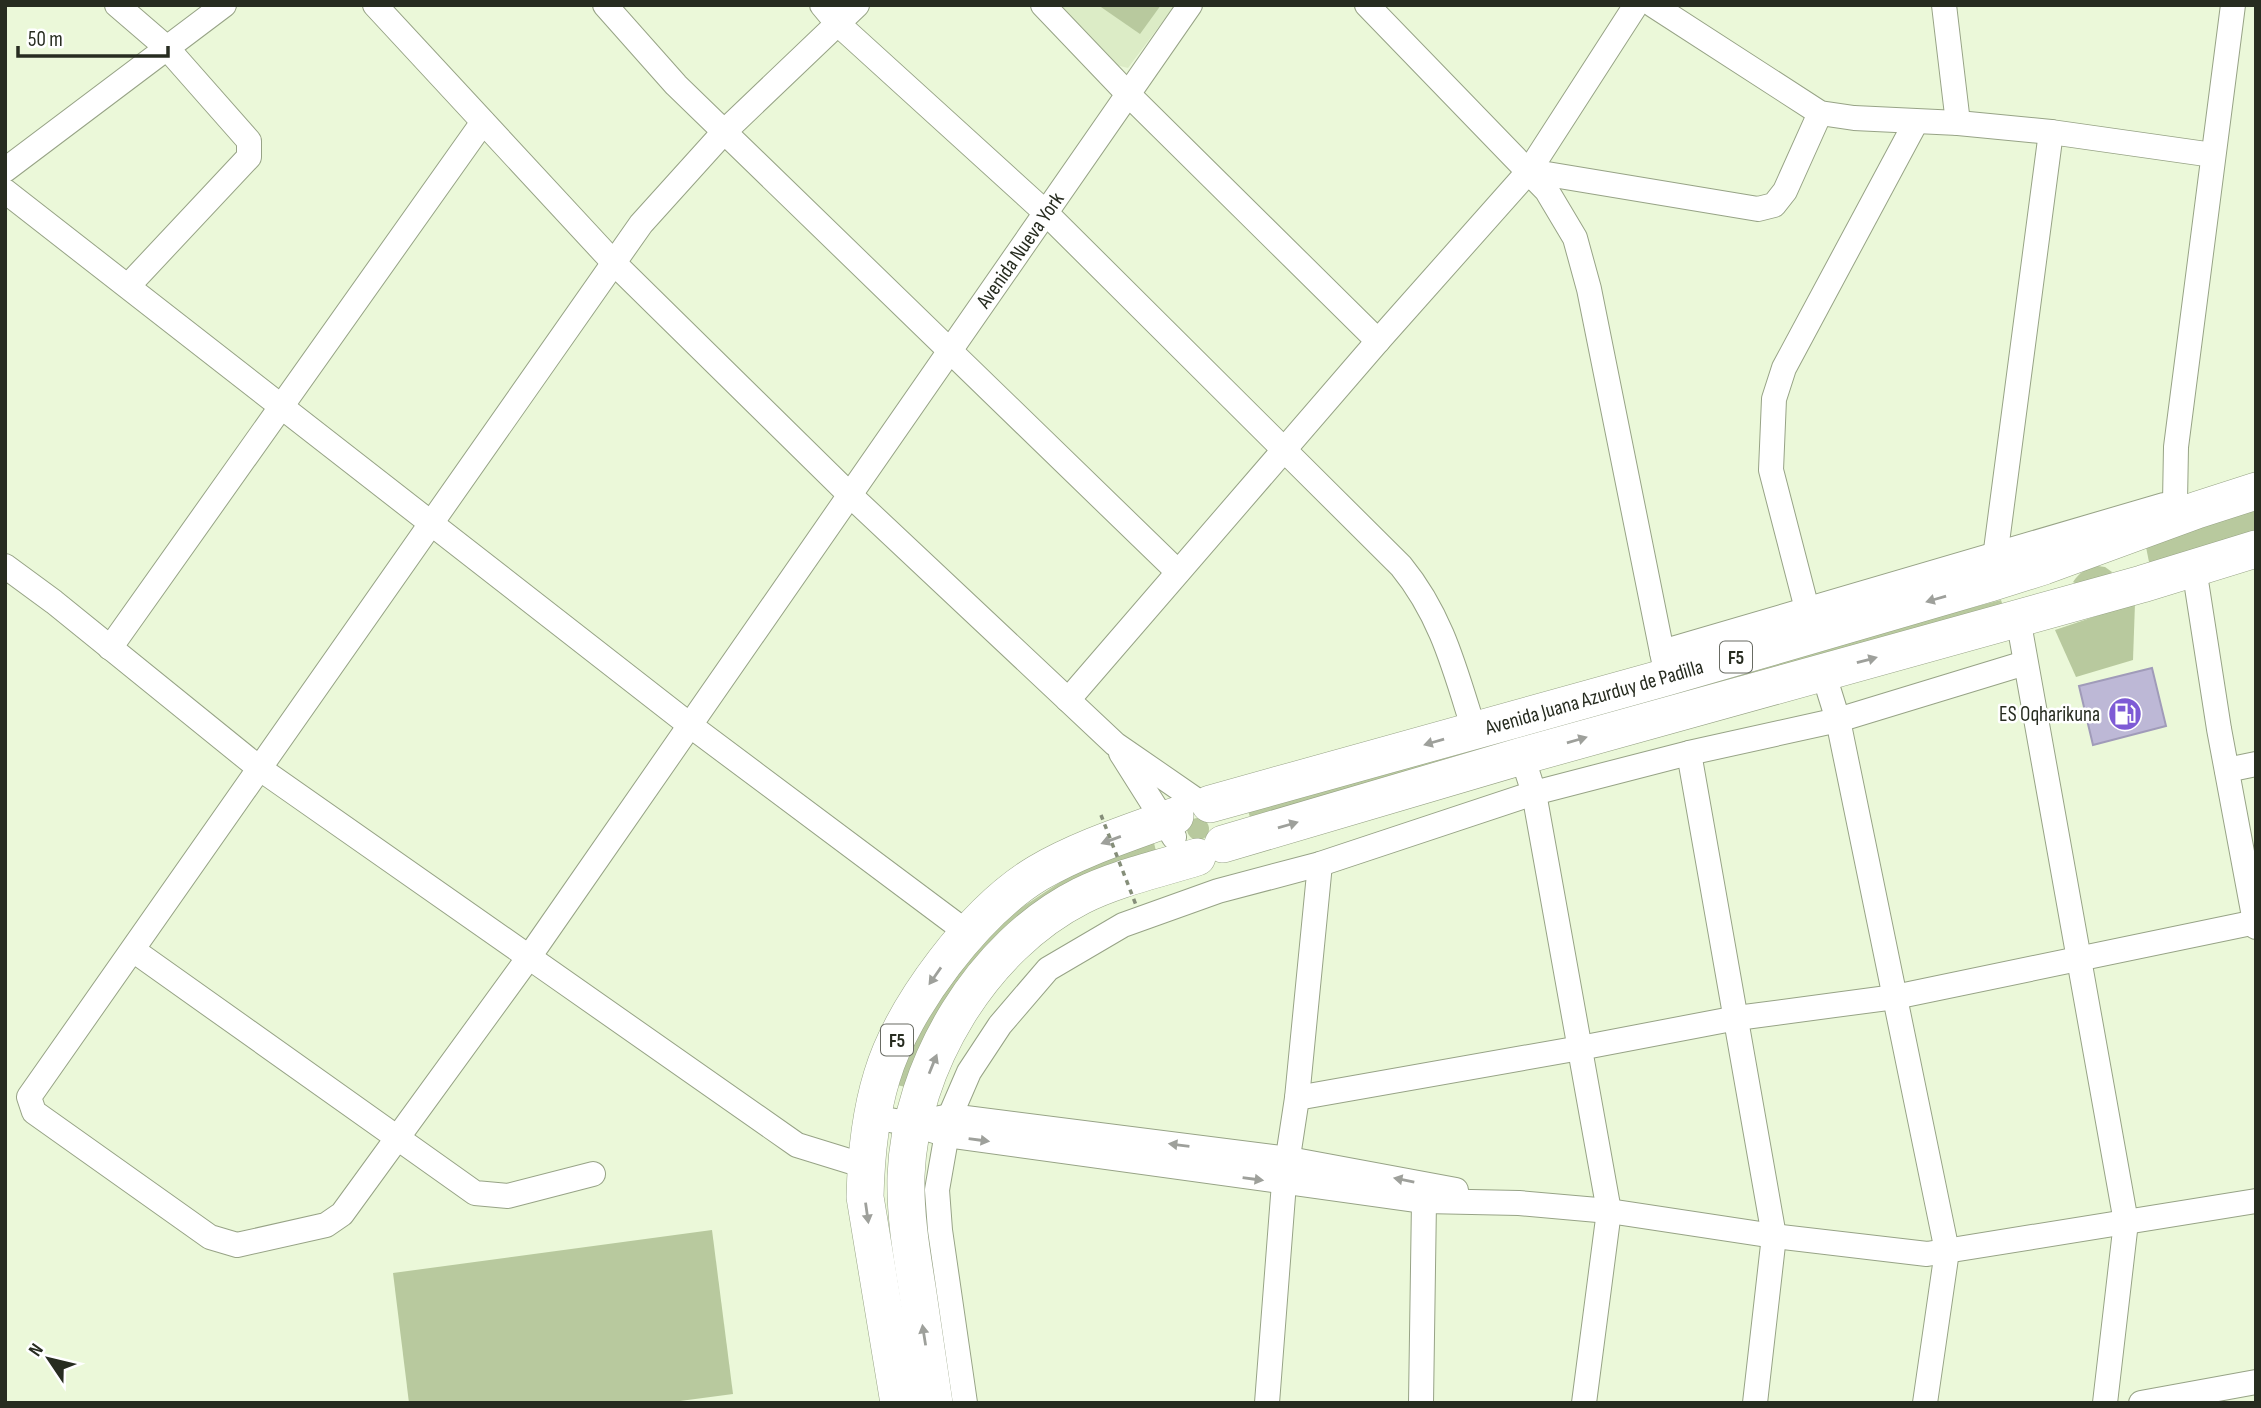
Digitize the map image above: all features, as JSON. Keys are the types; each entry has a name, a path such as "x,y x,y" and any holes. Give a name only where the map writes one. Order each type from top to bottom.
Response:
{"highway":[{"name":"Avenida Juana Azurduy de Padilla","path":"934,1403 907,1223 906,1175 936,1125 932,1065 956,1015 987,973 1011,945 1053,912 1191,826 1664,665 1993,568 2044,566 2256,491"},
{"path":"2129,535 2142,584"},
{"name":"Avenida Juana Azurduy de Padilla","path":"899,1403 864,1197 872,1117 882,1074 902,1029 934,976 968,934 1004,898 1037,874 1087,849 1522,756 2142,584 2256,549"},
{"path":"2044,566 2054,608"}],"street":[{"path":"117,5 167,48 249,141 249,157 128,286"},
{"path":"5,170 224,5"},
{"path":"375,5 614,262 851,496 1115,744 1191,826"},
{"path":"605,5 676,85 1178,572"},
{"path":"593,1174 508,1196 475,1193 133,950 641,224 830,14 857,5"},
{"path":"1043,5 1128,94 1378,341"},
{"name":"Avenida Nueva York","path":"133,950 29,1097 34,1112 210,1237 237,1245 326,1225 342,1214 529,957 1190,5"},
{"path":"1367,5 1547,191 1575,238 1589,289 1664,665 1807,609 1993,568 2175,502"},
{"path":"1068,700 1378,341 1529,171 1636,5"},
{"path":"1653,5 1820,113 1854,118 1958,123 2051,132 2213,155"},
{"path":"1944,5 1958,123"},
{"path":"2175,502 2176,447 2233,5"},
{"path":"830,14 1046,214 1401,566 1434,613 1474,730"},
{"path":"1529,171 1758,209 1774,205 1785,191 1820,113"},
{"path":"110,648 483,122"},
{"path":"1807,609 1771,470 1774,399 1784,368 1916,122"},
{"path":"1993,568 2051,132"},
{"path":"5,191 691,726 968,934"},
{"path":"2129,535 2175,502"},
{"path":"5,566 259,768 797,1145 865,1166"},
{"path":"1297,1098 1737,1018 1895,997 2256,924 2227,770 2194,568"},
{"path":"2018,618 2126,1222 2105,1403"},
{"path":"965,1403 940,1230 936,1125 1000,1025 1048,969 1123,925 1218,891 1320,864 1534,793 1689,752 1838,720 2025,663"},
{"path":"1823,671 1838,720 1947,1251 1925,1403"},
{"path":"1115,744 1191,826"},
{"path":"1689,752 1774,1236 1755,1403"},
{"path":"1522,756 1534,793 1609,1211 1584,1403"},
{"path":"2227,770 2256,764"},
{"path":"1267,1403 1287,1171 1297,1098 1320,864"},
{"path":"872,1117 1927,1254 2256,1201"},
{"path":"1287,1171 1423,1201 1519,1203"},
{"path":"1421,1403 1423,1201"},
{"path":"2141,1403 2256,1382"}],"path":[{"path":"1101,815 1136,905"}],"shaded area":[{"path":"1058,5 1175,5 1128,68 1116,65"},
{"path":"1098,5 1161,5 1140,34"},
{"path":"2256,509 2256,534 2150,567 2146,547"},
{"path":"2098,566 2112,572 2107,579 2082,587 2073,582 2083,571"},
{"path":"2001,600 2004,609 1251,820 1247,808 1751,666"},
{"path":"2135,603 2133,660 2076,677 2055,630"},
{"path":"1194,818 1202,818 1209,825 1209,833 1202,840 1194,840 1187,833 1187,825"},
{"path":"1153,839 1156,851 947,999 924,1038 906,1087 896,1085 908,1052 962,965 1009,916 1068,877"},
{"path":"712,1230 733,1394 665,1403 409,1403 393,1273"}],"building":[{"path":"2152,668 2166,726 2093,745 2079,686"}],"place":[{"name":"ES Oqharikuna","path":"2125,714"}]}
